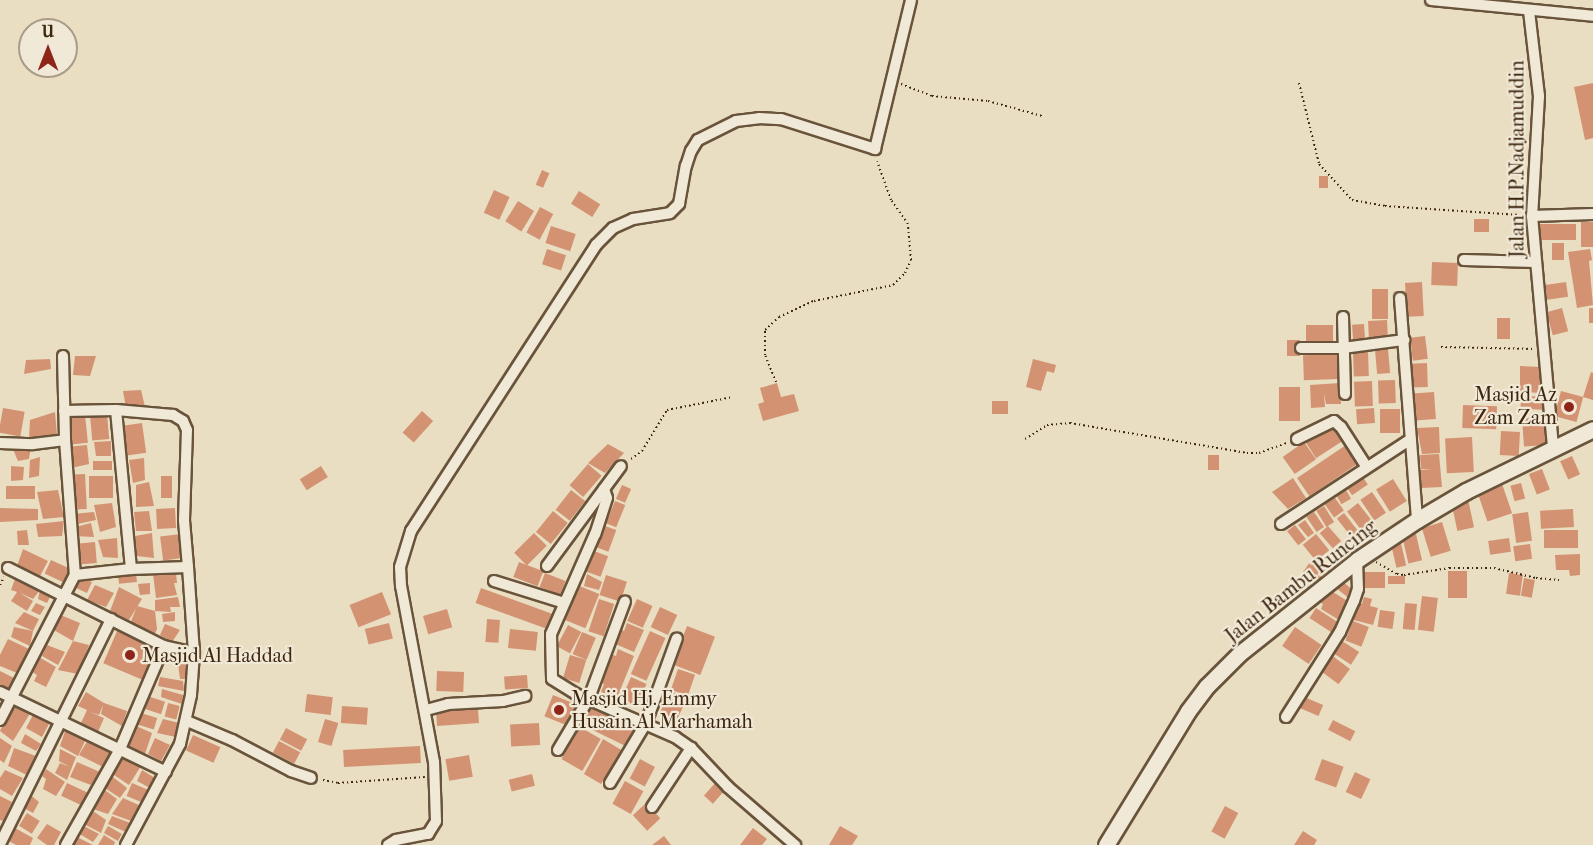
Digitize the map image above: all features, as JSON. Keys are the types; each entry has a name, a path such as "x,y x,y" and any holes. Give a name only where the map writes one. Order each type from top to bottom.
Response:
{"street":[{"path":"388,845 396,840 423,836 432,829 436,821 435,777 426,710 401,586 404,550 411,531 484,414 596,244 613,228 633,219 670,213 679,204 686,166 698,140 736,122 759,118 781,119 875,148 910,0"},
{"path":"1431,0 1593,16"},
{"name":"Jalan H.P.Nadjamuddin","path":"1529,11 1539,96 1532,216 1535,262 1546,349 1553,449"},
{"path":"1532,216 1593,214"},
{"path":"1464,260 1535,262"},
{"path":"1400,298 1417,520"},
{"path":"1343,317 1345,394"},
{"path":"1301,348 1343,348 1404,340"},
{"path":"0,720 75,575 65,440 63,356"},
{"path":"64,411 116,410 173,415 185,423 184,520 194,652 194,671 187,722 166,772 126,845"},
{"path":"116,410 130,569"},
{"path":"1297,439 1334,421 1341,427 1366,466"},
{"name":"Jalan Bambu Runcing","path":"1106,845 1188,711 1207,686 1239,654 1362,557 1417,520 1466,491 1593,429"},
{"path":"0,443 33,444 65,440"},
{"path":"1281,524 1366,466 1411,440"},
{"path":"547,566 621,466"},
{"path":"604,489 607,498 595,534 551,634 552,679 589,698 664,730 691,748 728,787 795,845"},
{"path":"1286,717 1340,632 1358,589 1362,557"},
{"path":"75,575 130,569 188,567"},
{"path":"8,568 164,646 194,652"},
{"path":"494,581 564,603"},
{"path":"558,750 589,698 625,602"},
{"path":"0,844 111,619"},
{"path":"610,783 646,723 677,639"},
{"path":"66,845 120,748 164,646"},
{"path":"0,692 166,772"},
{"path":"426,710 448,704 503,701 525,696"},
{"path":"187,722 232,740 291,771 311,778"},
{"path":"652,807 691,748"}],"path":[{"path":"892,81 932,96 988,101 1042,116"},
{"path":"1299,83 1318,164 1352,200 1385,206 1532,216"},
{"path":"776,382 765,355 765,330 779,317 814,301 859,290 893,285 904,273 911,260 908,224 891,200 876,158 875,148"},
{"path":"1441,347 1546,349"},
{"path":"621,466 642,452 667,410 733,397"},
{"path":"1025,439 1047,425 1070,423 1247,453 1259,453 1297,439"},
{"path":"1362,557 1396,574 1449,568 1494,568 1536,578 1559,580"},
{"path":"311,778 338,783 435,777"}],"building":[{"path":"1593,83 1593,138 1585,140 1574,87"},
{"path":"542,170 549,173 543,188 536,185"},
{"path":"1319,176 1328,176 1328,188 1319,188"},
{"path":"494,190 510,197 499,220 484,213"},
{"path":"579,191 600,204 592,217 571,204"},
{"path":"518,201 534,211 521,231 505,221"},
{"path":"540,207 553,214 540,240 526,233"},
{"path":"1474,219 1489,219 1489,232 1474,232"},
{"path":"1581,222 1593,222 1593,247 1581,247"},
{"path":"1539,224 1576,224 1576,240 1539,240"},
{"path":"551,226 576,234 570,251 545,243"},
{"path":"1552,243 1564,243 1564,260 1552,260"},
{"path":"547,249 566,255 561,270 542,264"},
{"path":"1590,249 1593,305 1577,308 1568,252"},
{"path":"1432,262 1458,263 1457,286 1431,285"},
{"path":"1422,282 1424,316 1407,317 1405,283"},
{"path":"1566,282 1568,297 1547,300 1545,285"},
{"path":"1372,289 1388,289 1388,319 1372,319"},
{"path":"1562,308 1568,331 1553,335 1547,312"},
{"path":"1589,308 1593,308 1593,323 1589,323"},
{"path":"1497,318 1510,318 1510,339 1497,339"},
{"path":"1387,320 1388,339 1369,340 1368,321"},
{"path":"1364,324 1365,339 1353,340 1352,325"},
{"path":"1306,325 1333,325 1333,344 1306,344"},
{"path":"1425,336 1428,359 1413,361 1410,338"},
{"path":"1287,340 1300,340 1300,356 1287,356"},
{"path":"1388,349 1390,373 1377,374 1375,350"},
{"path":"1368,352 1369,376 1354,377 1353,353"},
{"path":"1338,354 1339,379 1304,380 1303,355"},
{"path":"75,356 96,356 90,376 73,375"},
{"path":"50,359 51,369 24,374 26,360"},
{"path":"1033,359 1056,365 1054,373 1047,371 1041,391 1026,387"},
{"path":"1427,363 1428,387 1410,388 1409,364"},
{"path":"1520,366 1541,367 1540,384 1545,384 1545,393 1520,392"},
{"path":"1591,372 1593,373 1593,400 1583,397"},
{"path":"1395,380 1396,403 1379,404 1378,381"},
{"path":"1372,381 1373,406 1355,407 1354,382"},
{"path":"777,383 781,397 794,394 799,411 763,421 758,404 764,402 760,388"},
{"path":"1340,383 1341,404 1326,404 1324,393 1325,407 1311,408 1310,385"},
{"path":"1279,387 1300,387 1300,421 1279,421"},
{"path":"141,390 145,407 126,408 123,391"},
{"name":"Masjid Az Zam Zam","path":"1561,391 1583,397 1576,422 1554,416"},
{"path":"1434,392 1436,419 1415,420 1413,393"},
{"path":"1521,396 1545,397 1545,410 1521,409"},
{"path":"992,401 1008,401 1008,414 992,414"},
{"path":"1463,405 1497,406 1496,429 1462,428"},
{"path":"3,408 25,412 20,436 0,433"},
{"path":"1374,408 1375,423 1357,424 1356,409"},
{"path":"1380,409 1400,409 1400,433 1380,433"},
{"path":"422,411 433,421 414,443 403,433"},
{"path":"55,412 57,435 29,438 30,420"},
{"path":"107,414 109,439 92,440 90,415"},
{"path":"85,415 88,443 69,445 66,417"},
{"path":"1546,417 1548,445 1524,447 1522,419"},
{"path":"142,423 146,453 125,456 121,426"},
{"path":"1332,424 1343,441 1316,458 1305,441"},
{"path":"1439,427 1440,453 1422,454 1417,428"},
{"path":"1501,431 1520,432 1519,456 1500,455"},
{"path":"1472,437 1474,472 1447,473 1445,438"},
{"path":"111,441 111,456 96,456 94,442"},
{"path":"1304,442 1316,459 1295,474 1283,457"},
{"path":"608,444 624,453 605,473 588,463"},
{"path":"31,445 29,459 18,461 12,447"},
{"path":"87,445 89,464 67,469 66,447"},
{"path":"1346,445 1358,463 1309,496 1297,478"},
{"path":"1439,454 1442,487 1421,488 1420,470 1432,469 1421,469 1420,455"},
{"path":"1208,455 1219,455 1219,470 1208,470"},
{"path":"1572,456 1580,474 1568,480 1560,461"},
{"path":"40,457 39,476 29,478 30,460"},
{"path":"144,458 145,480 133,483 129,460"},
{"path":"93,461 112,461 112,470 93,470"},
{"path":"588,464 602,476 583,497 570,485"},
{"path":"11,466 24,467 23,480 11,481"},
{"path":"321,466 328,477 307,490 300,479"},
{"path":"1542,469 1550,490 1537,495 1529,474"},
{"path":"1360,473 1368,485 1352,495 1344,484"},
{"path":"85,474 87,509 71,510 69,475"},
{"path":"89,476 113,476 113,498 89,498"},
{"path":"161,476 172,476 172,498 161,498"},
{"path":"1293,478 1306,498 1288,509 1272,492"},
{"path":"1393,479 1407,501 1390,512 1376,490"},
{"path":"1501,481 1512,513 1487,522 1476,489"},
{"path":"149,482 154,506 136,507 136,485"},
{"path":"1521,483 1525,498 1515,501 1510,486"},
{"path":"622,485 631,489 625,503 616,499"},
{"path":"1343,485 1351,499 1341,504 1333,490"},
{"path":"6,486 35,486 35,499 6,499"},
{"path":"58,490 64,517 43,519 37,492"},
{"path":"571,490 585,501 570,521 556,510"},
{"path":"1372,492 1386,513 1374,521 1360,500"},
{"path":"1333,495 1344,511 1334,517 1323,502"},
{"path":"1468,499 1474,527 1457,531 1451,503"},
{"path":"615,501 625,505 616,527 606,523"},
{"path":"112,503 116,527 100,532 94,505"},
{"path":"1358,503 1372,521 1361,530 1347,512"},
{"path":"1324,506 1334,522 1326,527 1316,511"},
{"path":"0,508 38,509 38,520 0,522"},
{"path":"175,508 176,528 157,529 156,509"},
{"path":"1573,509 1574,527 1541,529 1540,511"},
{"path":"149,511 152,531 136,531 134,512"},
{"path":"553,511 568,523 551,544 536,532"},
{"path":"94,512 96,520 73,525 72,514"},
{"path":"1314,512 1324,527 1317,532 1307,517"},
{"path":"1528,512 1532,541 1516,543 1512,514"},
{"path":"1344,513 1359,532 1352,537 1337,519"},
{"path":"1305,520 1314,533 1308,537 1298,525"},
{"path":"64,521 62,536 38,537 36,524"},
{"path":"1442,522 1451,551 1431,557 1422,528"},
{"path":"91,523 94,537 73,536 72,528"},
{"path":"1295,525 1306,539 1298,545 1287,531"},
{"path":"605,526 616,530 608,552 597,548"},
{"path":"1328,526 1341,541 1333,548 1320,533"},
{"path":"27,530 29,545 18,545 17,531"},
{"path":"1544,530 1578,530 1578,548 1544,548"},
{"path":"152,533 154,558 137,556 135,536"},
{"path":"534,533 547,546 527,566 514,553"},
{"path":"181,534 184,558 163,560 160,537"},
{"path":"1316,534 1329,550 1316,561 1303,545"},
{"path":"1416,534 1422,560 1408,563 1402,537"},
{"path":"117,538 118,558 103,557 98,540"},
{"path":"1509,538 1511,552 1490,555 1488,541"},
{"path":"95,542 97,563 78,565 76,544"},
{"path":"1401,543 1406,565 1396,568 1391,545"},
{"path":"1530,544 1532,559 1515,561 1513,546"},
{"path":"23,549 48,561 40,576 17,566"},
{"path":"594,551 608,556 601,577 586,572"},
{"path":"1580,554 1580,575 1570,576 1569,570 1556,570 1555,555"},
{"path":"51,560 70,569 64,582 45,574"},
{"path":"519,562 543,571 538,586 513,577"},
{"path":"1310,562 1326,573 1319,583 1303,572"},
{"path":"1448,571 1467,571 1467,598 1448,598"},
{"path":"1361,572 1385,572 1385,588 1361,588"},
{"path":"136,573 137,582 119,584 118,575"},
{"path":"176,573 177,583 174,583 177,595 156,598 153,574"},
{"path":"545,573 566,581 560,595 540,587"},
{"path":"1509,573 1523,575 1520,596 1506,594"},
{"path":"587,574 602,582 599,590 584,586"},
{"path":"606,575 627,582 620,602 600,595"},
{"path":"1388,576 1405,576 1405,584 1388,584"},
{"path":"1524,578 1535,580 1532,598 1521,596"},
{"path":"15,579 40,590 33,599 20,593 33,601 27,611 11,601 17,592 11,590"},
{"path":"82,579 92,582 87,593 74,587"},
{"path":"1343,582 1354,591 1348,598 1337,589"},
{"path":"150,583 150,594 140,595 138,584"},
{"path":"95,585 114,593 106,607 87,600"},
{"path":"577,585 599,594 585,628 563,619"},
{"path":"119,587 142,599 129,620 110,611"},
{"path":"1325,587 1349,602 1339,620 1321,609 1323,604 1317,600"},
{"path":"481,588 553,614 548,629 476,603"},
{"path":"40,590 51,595 47,603 38,599"},
{"path":"382,592 391,614 359,627 350,605"},
{"path":"1422,596 1438,598 1434,632 1418,630"},
{"path":"178,597 180,607 170,607 171,612 155,611 155,600"},
{"path":"1364,597 1372,599 1370,606 1378,608 1373,625 1350,619 1355,602 1362,604"},
{"path":"599,599 614,604 604,636 588,631"},
{"path":"637,599 653,606 643,628 627,621"},
{"path":"36,603 45,607 40,615 31,611"},
{"path":"1405,603 1417,604 1415,630 1403,629"},
{"path":"137,606 155,611 157,629 154,636 130,624"},
{"path":"660,607 677,615 668,635 651,627"},
{"path":"1316,608 1339,623 1332,633 1309,618"},
{"path":"447,609 452,627 428,634 423,616"},
{"path":"1380,610 1395,612 1392,629 1378,627"},
{"path":"24,612 39,619 33,631 15,623"},
{"path":"175,612 175,621 163,622 162,614"},
{"path":"58,614 80,623 73,641 52,629"},
{"path":"487,619 500,620 498,643 485,642"},
{"path":"1353,621 1369,627 1361,647 1345,641"},
{"path":"389,623 393,639 369,645 365,629"},
{"path":"627,623 644,630 634,652 613,643 619,628 624,631"},
{"path":"165,624 180,630 172,642 160,635"},
{"path":"568,625 581,632 570,653 557,646"},
{"path":"687,626 715,637 700,675 672,664"},
{"path":"14,627 33,631 30,646 11,637"},
{"path":"1295,627 1322,645 1309,664 1282,646"},
{"path":"510,629 538,632 536,651 508,648"},
{"name":"Masjid Al Haddad","path":"117,631 157,648 143,680 103,663"},
{"path":"650,631 666,638 646,681 631,674"},
{"path":"582,632 596,638 586,660 573,654"},
{"path":"8,639 29,649 17,673 0,666 0,655"},
{"path":"1339,639 1359,652 1351,665 1331,652"},
{"path":"73,641 89,645 78,674 58,670"},
{"path":"47,645 65,652 58,665 42,656"},
{"path":"618,649 634,656 617,698 601,692 604,684 599,682 610,654 616,656"},
{"path":"179,651 179,657 189,657 190,671 186,670 187,679 180,679 178,664 168,662 167,652"},
{"path":"1330,654 1350,669 1339,684 1319,669"},
{"path":"570,655 586,660 579,683 563,678"},
{"path":"39,657 56,667 46,687 34,681 37,675 31,671"},
{"path":"678,669 695,675 688,696 671,690"},
{"path":"0,671 14,678 8,689 0,686"},
{"path":"437,671 464,672 463,692 436,691"},
{"path":"527,675 528,688 505,690 504,677"},
{"path":"160,677 183,681 184,691 158,686"},
{"path":"631,677 647,684 636,707 621,700"},
{"path":"162,689 183,695 182,704 161,697"},
{"path":"670,691 687,698 677,720 660,712 665,702 659,699 662,693 668,695"},
{"path":"86,692 104,703 127,711 122,726 101,714 103,705 99,715 90,712 104,718 98,732 81,723 87,710 78,706"},
{"path":"307,694 333,697 331,715 305,712"},
{"name":"Masjid Hj. Emmy Husain Al Marhamah","path":"553,695 575,704 567,725 544,716"},
{"path":"147,696 165,702 161,714 143,708"},
{"path":"1302,696 1323,705 1318,716 1297,707"},
{"path":"168,703 180,706 176,719 165,717"},
{"path":"592,703 636,724 626,746 581,725"},
{"path":"12,704 31,712 13,741 0,731"},
{"path":"342,706 368,708 367,725 341,723"},
{"path":"478,709 479,723 437,726 436,712"},
{"path":"34,713 49,724 42,737 26,728"},
{"path":"141,713 157,718 154,729 137,724"},
{"path":"163,719 179,723 176,737 157,733"},
{"path":"325,719 338,723 331,746 318,742"},
{"path":"1333,720 1355,731 1350,741 1328,730"},
{"path":"539,723 540,745 511,746 510,725"},
{"path":"134,725 152,733 145,754 124,746"},
{"path":"580,727 601,739 582,771 562,759"},
{"path":"66,728 86,739 78,756 60,746"},
{"path":"286,728 307,739 301,751 280,739"},
{"path":"25,734 41,744 36,751 21,743"},
{"path":"193,735 220,747 213,763 186,751"},
{"path":"0,738 12,746 4,763 0,760"},
{"path":"89,738 112,753 103,767 79,755"},
{"path":"155,738 170,745 161,761 148,754"},
{"path":"603,739 623,751 601,784 584,774"},
{"path":"279,741 300,752 294,764 273,752"},
{"path":"420,746 421,763 344,767 343,750"},
{"path":"14,748 36,756 27,775 8,766"},
{"path":"60,749 76,757 67,780 55,773 60,763 70,767 59,761"},
{"path":"120,753 141,766 129,785 111,773"},
{"path":"469,755 473,777 449,781 445,759"},
{"path":"640,759 655,767 645,786 630,778"},
{"path":"1322,759 1344,767 1336,788 1314,780"},
{"path":"77,762 100,772 91,785 70,777"},
{"path":"46,769 65,782 56,796 43,789 46,779 42,776"},
{"path":"5,770 23,778 12,796 0,789 0,778"},
{"path":"142,770 155,778 150,788 137,781"},
{"path":"1355,772 1370,779 1361,799 1346,792"},
{"path":"109,774 127,788 120,798 102,786"},
{"path":"532,774 535,786 512,791 509,780"},
{"path":"718,780 727,788 713,804 704,796"},
{"path":"625,781 643,791 631,814 612,804"},
{"path":"67,783 88,793 82,805 61,796"},
{"path":"132,783 151,791 146,804 127,796"},
{"path":"102,788 117,799 108,814 93,809"},
{"path":"28,793 39,802 33,813 20,806"},
{"path":"0,796 12,802 3,821 0,820"},
{"path":"123,798 141,806 134,822 112,814"},
{"path":"646,803 660,818 647,831 633,815"},
{"path":"1225,806 1238,813 1225,839 1211,832"},
{"path":"93,811 106,820 101,833 84,824"},
{"path":"27,813 40,821 32,834 19,826"},
{"path":"112,816 133,824 128,833 108,824"},
{"path":"47,824 61,832 54,845 47,845 37,838"},
{"path":"82,825 99,834 93,842 78,833"},
{"path":"108,826 122,834 118,841 104,833"},
{"path":"840,826 858,836 852,845 829,845"},
{"path":"15,828 33,838 30,845 16,845 9,841"},
{"path":"753,828 767,839 762,845 740,845"},
{"path":"1303,831 1317,840 1314,845 1294,845"},
{"path":"104,835 115,842 114,845 98,845"},
{"path":"75,836 93,845 71,845"},
{"path":"664,836 671,845 652,845"}],"place":[{"name":"Masjid Az Zam Zam","path":"1569,407"},
{"name":"Masjid Al Haddad","path":"130,655"},
{"name":"Masjid Hj. Emmy Husain Al Marhamah","path":"559,710"}]}
